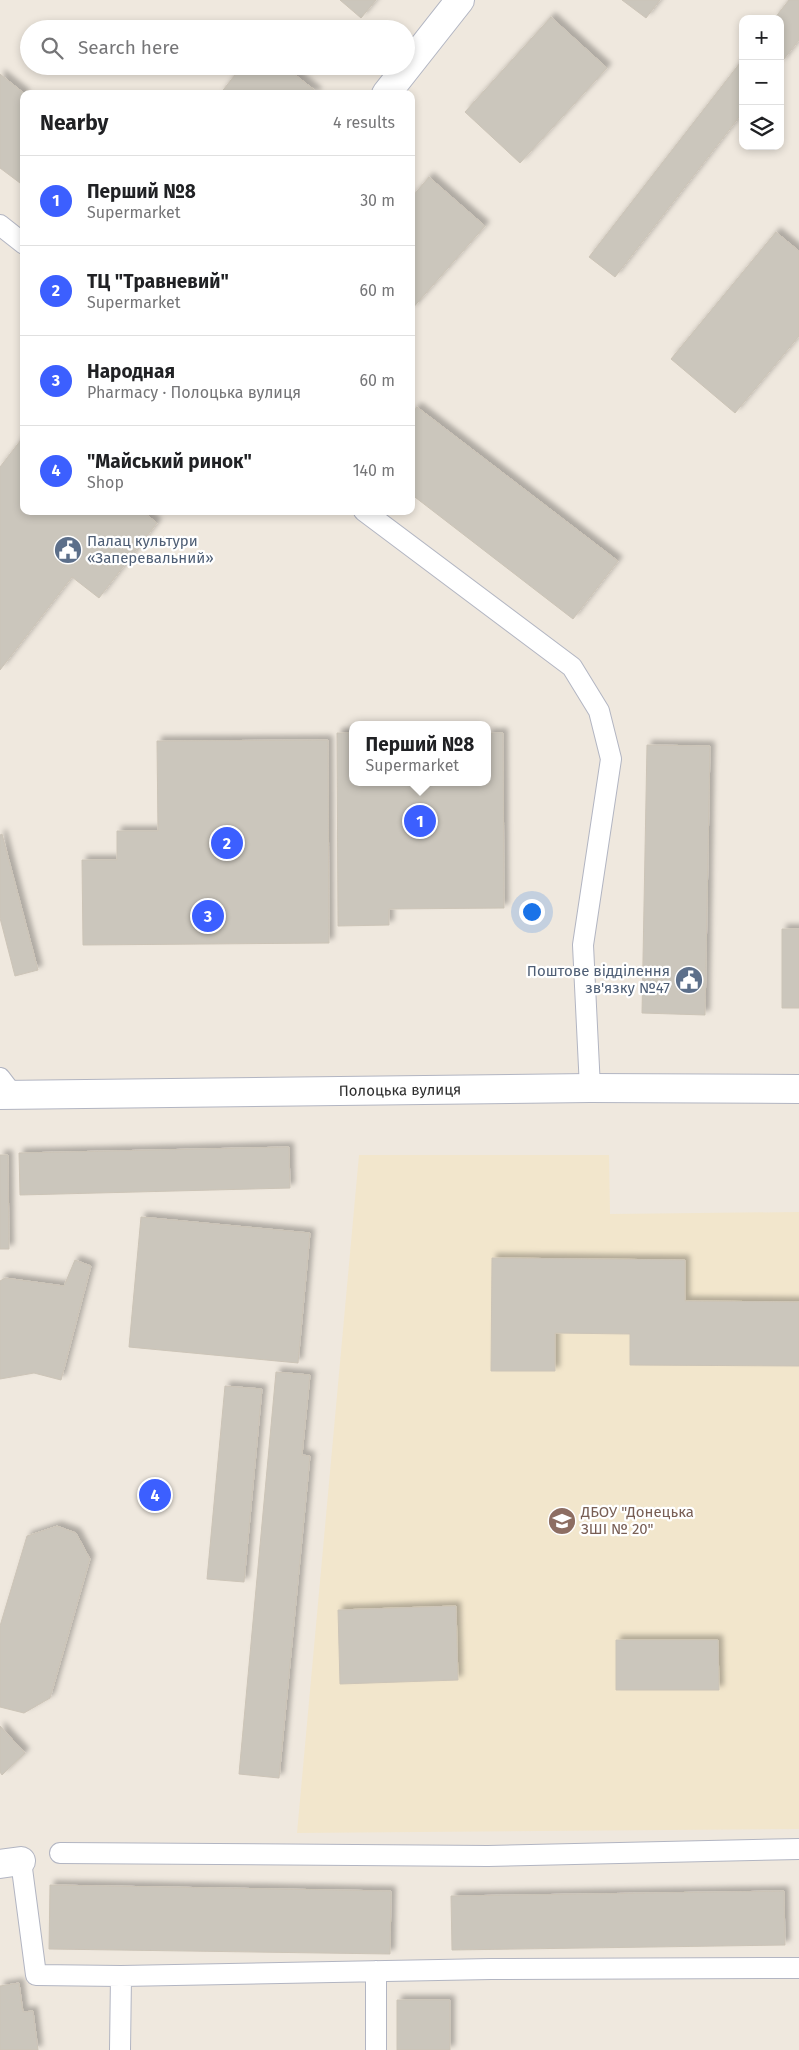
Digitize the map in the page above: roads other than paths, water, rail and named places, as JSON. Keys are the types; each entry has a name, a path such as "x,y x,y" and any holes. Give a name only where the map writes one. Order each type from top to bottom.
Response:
{"main road":[{"path":"415,57 460,0"},
{"path":"389,90 401,75"},
{"name":"Полоцька вулиця","path":"4,1089 799,1088"}],"lane":[{"path":"0,225 20,241"},
{"path":"369,515 572,667 598,711 611,759 583,944 590,1088"},
{"path":"60,1852 488,1856 799,1849"},
{"path":"10,1862 36,1975 121,1976 376,1971 799,1968"},
{"path":"376,1971 376,2050"},
{"path":"120,2050 121,1976"}],"place":[{"name":"Палац культури «Заперевальний»","path":"68,550"},
{"name":"Перший №8","path":"420,821"},
{"name":"ТЦ \"Травневий\"","path":"227,843"},
{"name":"Народная","path":"208,916"},
{"name":"Поштове відділення зв'язку №47","path":"689,980"},
{"name":"\"Майський ринок\"","path":"155,1495"},
{"name":"ДБОУ \"Донецька ЗШІ № 20\"","path":"562,1521"}]}
